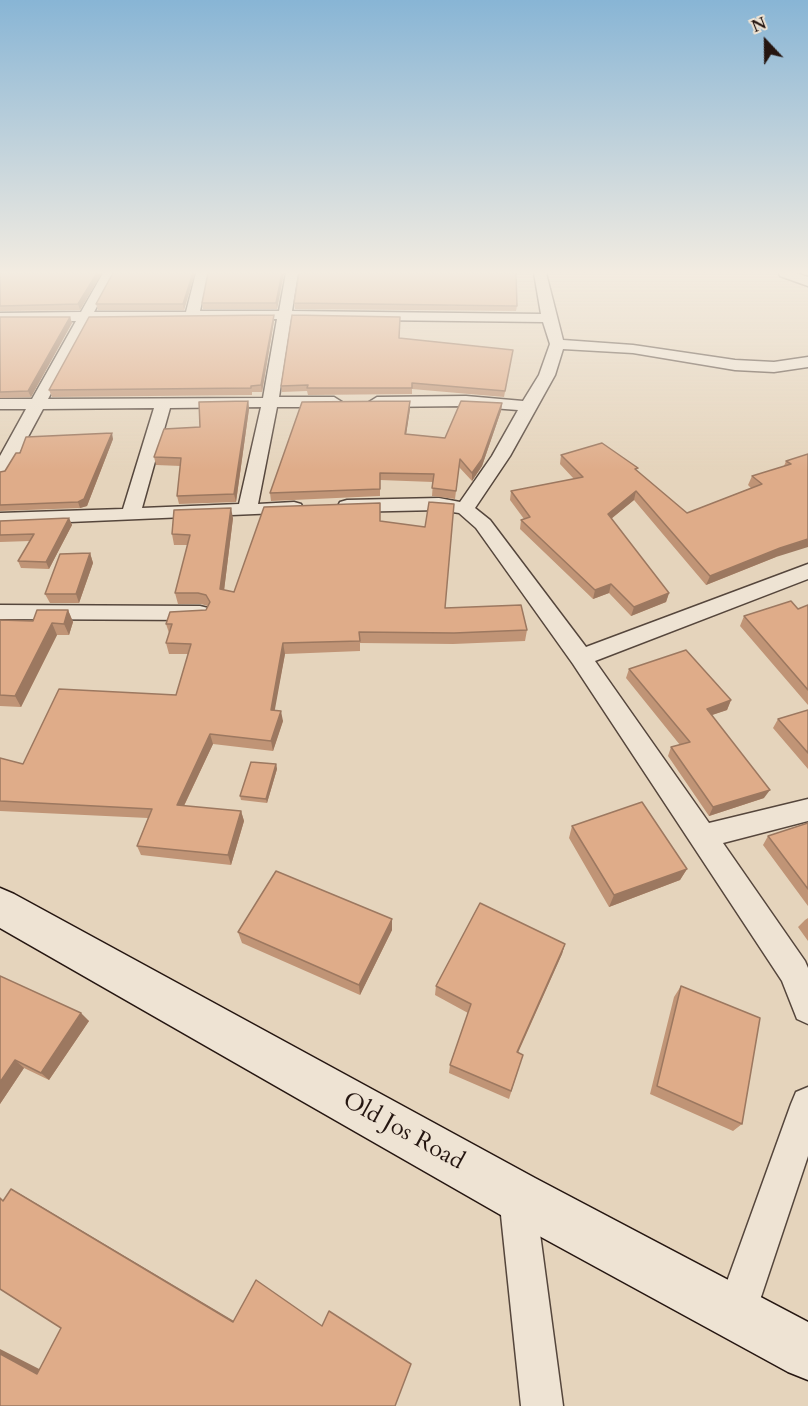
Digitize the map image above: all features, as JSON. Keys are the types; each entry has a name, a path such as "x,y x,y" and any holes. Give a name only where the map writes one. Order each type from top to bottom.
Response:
{"main road":[{"name":"Old Jos Road","path":"0,907 517,1196 808,1352"}],"street":[{"path":"0,472 72,339"},
{"path":"247,510 281,339"},
{"path":"465,509 501,456 547,375 557,344 555,339"},
{"path":"557,344 633,349 735,365 774,367 808,362"},
{"path":"0,404 466,401 528,405"},
{"path":"131,514 164,402"},
{"path":"0,519 408,504 440,504 465,509 483,524 581,658 794,972 808,1008"},
{"path":"581,658 808,571"},
{"path":"0,612 200,613"},
{"path":"702,837 808,810"},
{"path":"736,1312 808,1104"},
{"path":"517,1196 542,1406"}],"building":[{"path":"0,339 58,339 28,391 0,392"},
{"path":"77,339 270,339 261,385 251,386 251,388 49,390"},
{"path":"288,339 405,339 513,350 505,391 412,383 412,388 281,386"},
{"path":"248,401 234,494 177,496 181,458 154,457 164,429 200,427 199,402"},
{"path":"410,401 405,434 445,438 461,401 502,403 482,459 472,473 460,459 456,491 432,488 434,474 380,473 380,489 270,493 302,402"},
{"path":"112,433 84,499 78,502 0,505 0,472 5,471 16,453 20,453 26,437"},
{"path":"602,443 638,468 635,469 687,513 762,484 752,476 791,464 786,461 808,454 808,539 710,576 636,491 608,514 669,593 634,607 611,584 595,590 521,520 530,517 511,491 583,477 561,455"},
{"path":"429,502 454,504 445,608 521,605 527,630 454,633 359,632 360,641 283,643 271,710 281,711 271,741 210,734 177,805 241,811 228,855 137,846 152,809 0,801 0,758 23,764 59,689 176,695 191,644 166,643 172,624 166,624 170,612 206,610 210,602 206,595 175,593 190,535 172,534 174,510 231,508 220,589 234,592 264,507 380,503 380,521 425,527"},
{"path":"69,518 46,562 18,561 34,534 0,535 0,521"},
{"path":"90,553 76,594 45,594 60,554"},
{"path":"791,601 798,609 808,605 808,690 744,616"},
{"path":"37,610 68,610 64,624 52,623 15,696 0,695 0,620 33,621"},
{"path":"686,650 731,700 707,709 770,790 713,807 671,747 690,742 629,669"},
{"path":"808,710 808,753 778,719"},
{"path":"251,762 276,764 266,799 240,796"},
{"path":"642,802 687,869 614,895 572,826"},
{"path":"808,823 808,889 768,836"},
{"path":"276,871 392,919 359,985 238,932"},
{"path":"480,903 565,944 517,1052 523,1055 511,1091 450,1065 471,1004 436,986"},
{"path":"0,976 81,1013 41,1073 15,1060 0,1082"},
{"path":"681,986 760,1018 742,1124 657,1086"},
{"path":"11,1189 233,1322 256,1280 322,1326 329,1311 411,1364 395,1406 0,1406 0,1354 37,1374 61,1328 0,1289 0,1198 3,1201"}]}
